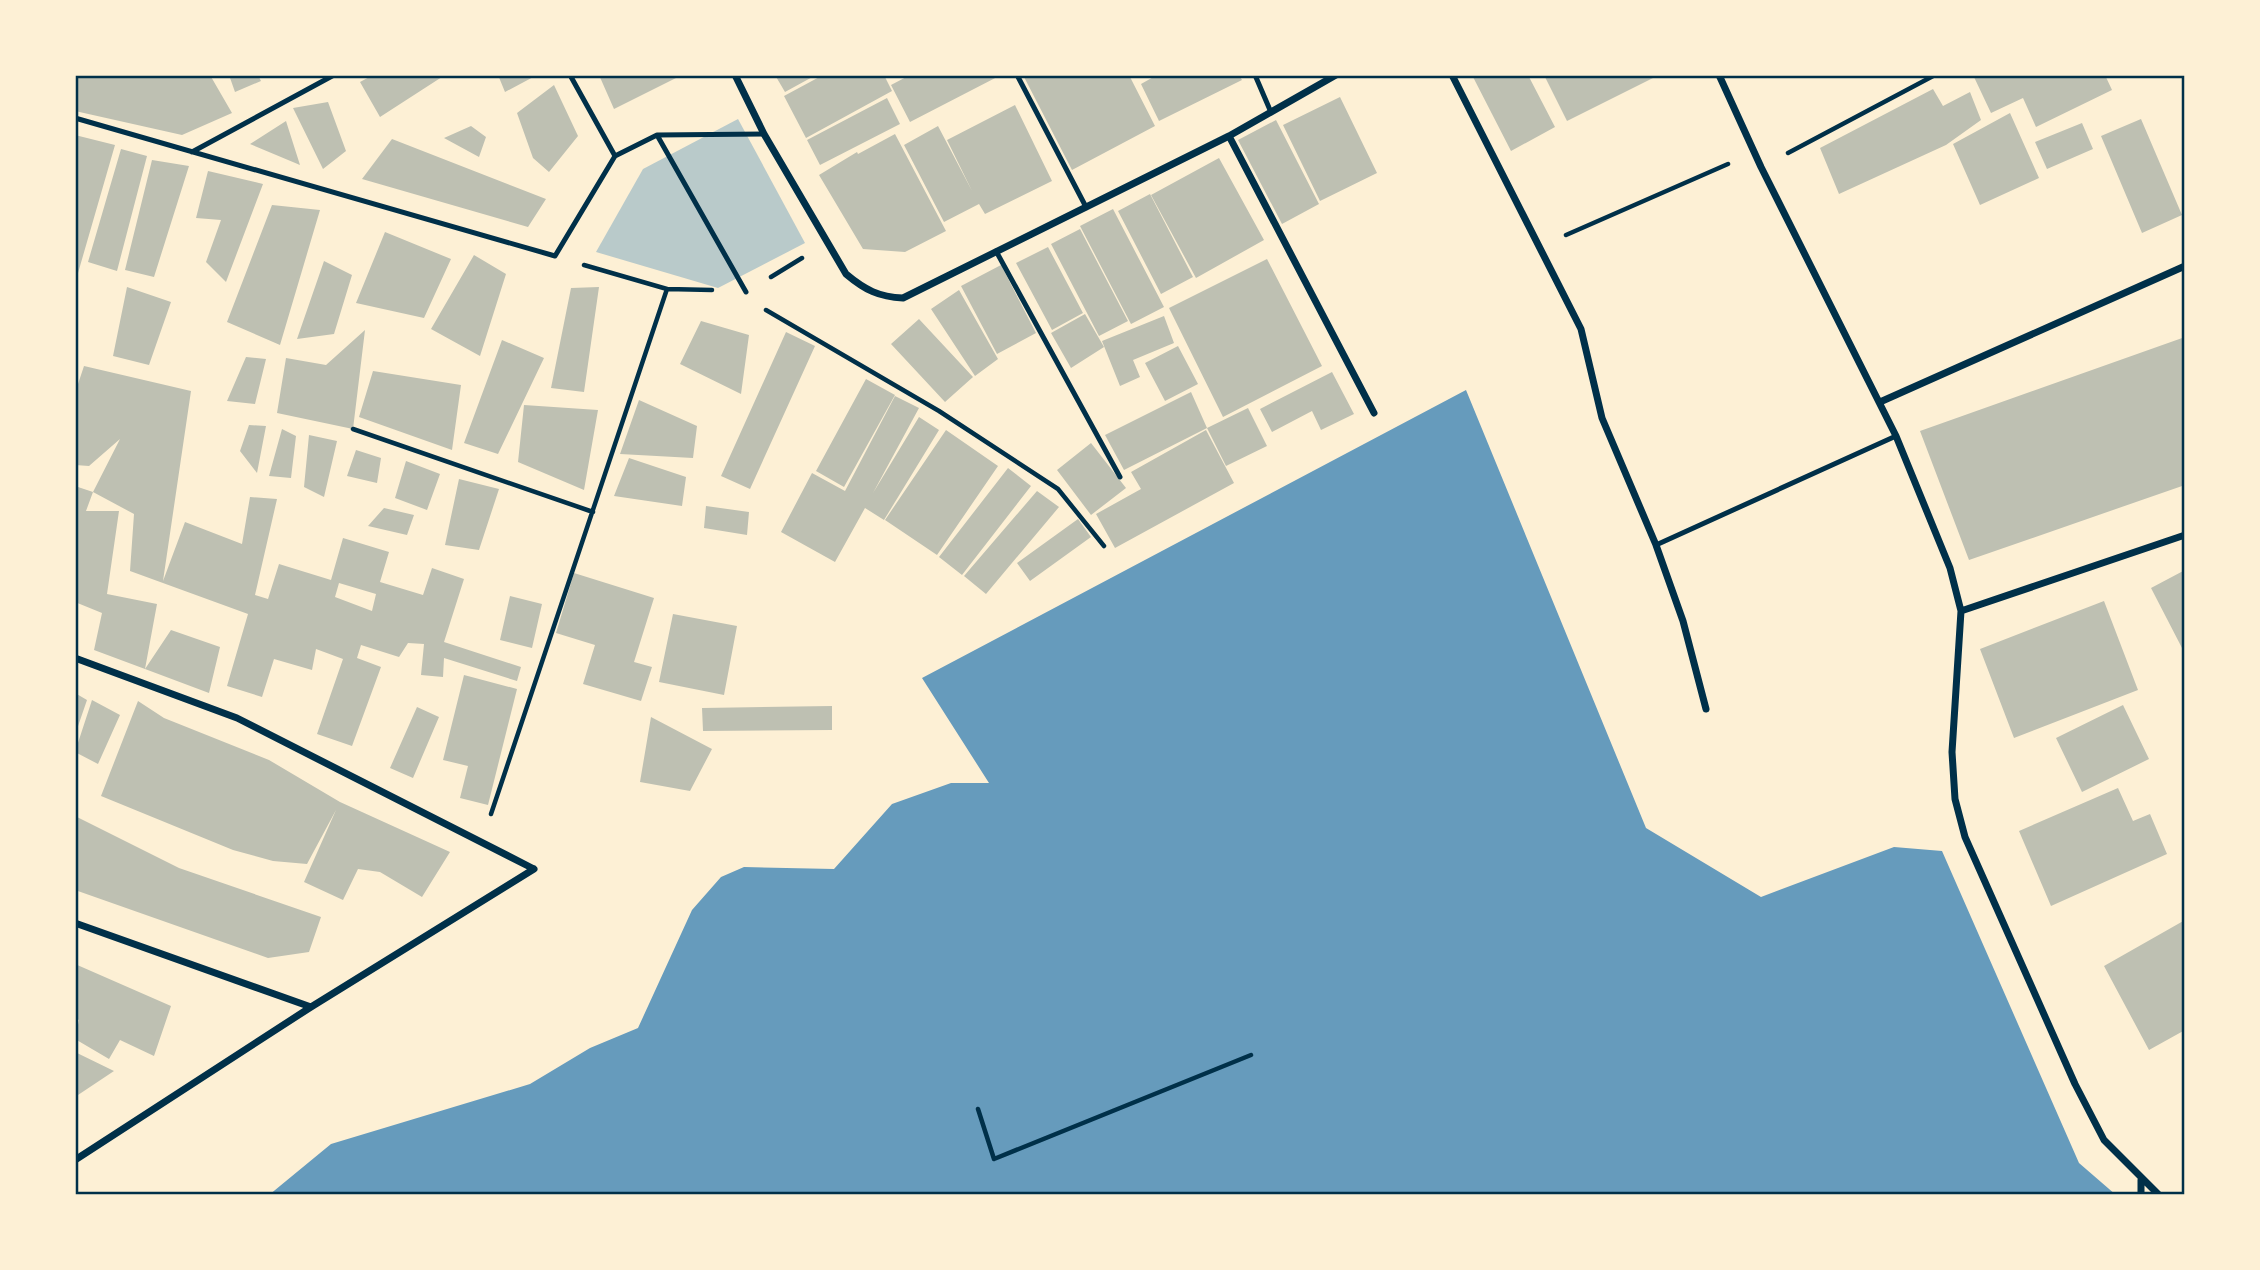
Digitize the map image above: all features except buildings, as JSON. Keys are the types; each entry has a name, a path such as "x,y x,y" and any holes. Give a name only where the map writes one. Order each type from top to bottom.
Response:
{"street":[{"path":"735,75 764,134 830,241 846,274 862,288 882,297 903,298 1229,136 1270,110 1336,75"},
{"path":"1452,75 1581,329 1602,418 1656,545 1683,621 1706,709"},
{"path":"1719,75 1761,167 1880,402 1937,530 1961,611 1952,752 1955,799 1965,837 2074,1084 2104,1140 2141,1180 2159,1195"},
{"path":"1229,136 1374,413"},
{"path":"1880,402 2185,266"},
{"path":"1961,611 2185,535"},
{"path":"75,658 237,718 534,869 311,1007 75,1160"},
{"path":"75,923 311,1007"},
{"path":"2141,1180 2141,1195"}],"lane":[{"path":"192,152 334,75"},
{"path":"569,75 615,156"},
{"path":"1017,75 1086,207"},
{"path":"1255,75 1270,110"},
{"path":"75,118 555,256 615,156 657,135 764,134"},
{"path":"657,135 746,292"},
{"path":"996,251 1120,477"},
{"path":"1656,545 1896,436"}],"path":[{"path":"1761,167 1936,75"},
{"path":"1539,247 1755,152"},
{"path":"555,256 667,289 746,292 830,241"},
{"path":"481,842 667,289"},
{"path":"746,292 772,316 939,411 1058,489 1104,546"},
{"path":"353,429 593,512"},
{"path":"978,1110 994,1159 1251,1055"}],"shaded area":[{"path":"738,119 805,243 718,288 596,252 643,169"}],"water":[{"path":"1466,390 1646,828 1761,897 1894,847 1942,851 2079,1163 2116,1195 269,1195 331,1144 530,1084 590,1048 638,1028 692,910 721,877 744,867 834,869 892,804 951,783 989,783 922,678"}]}
